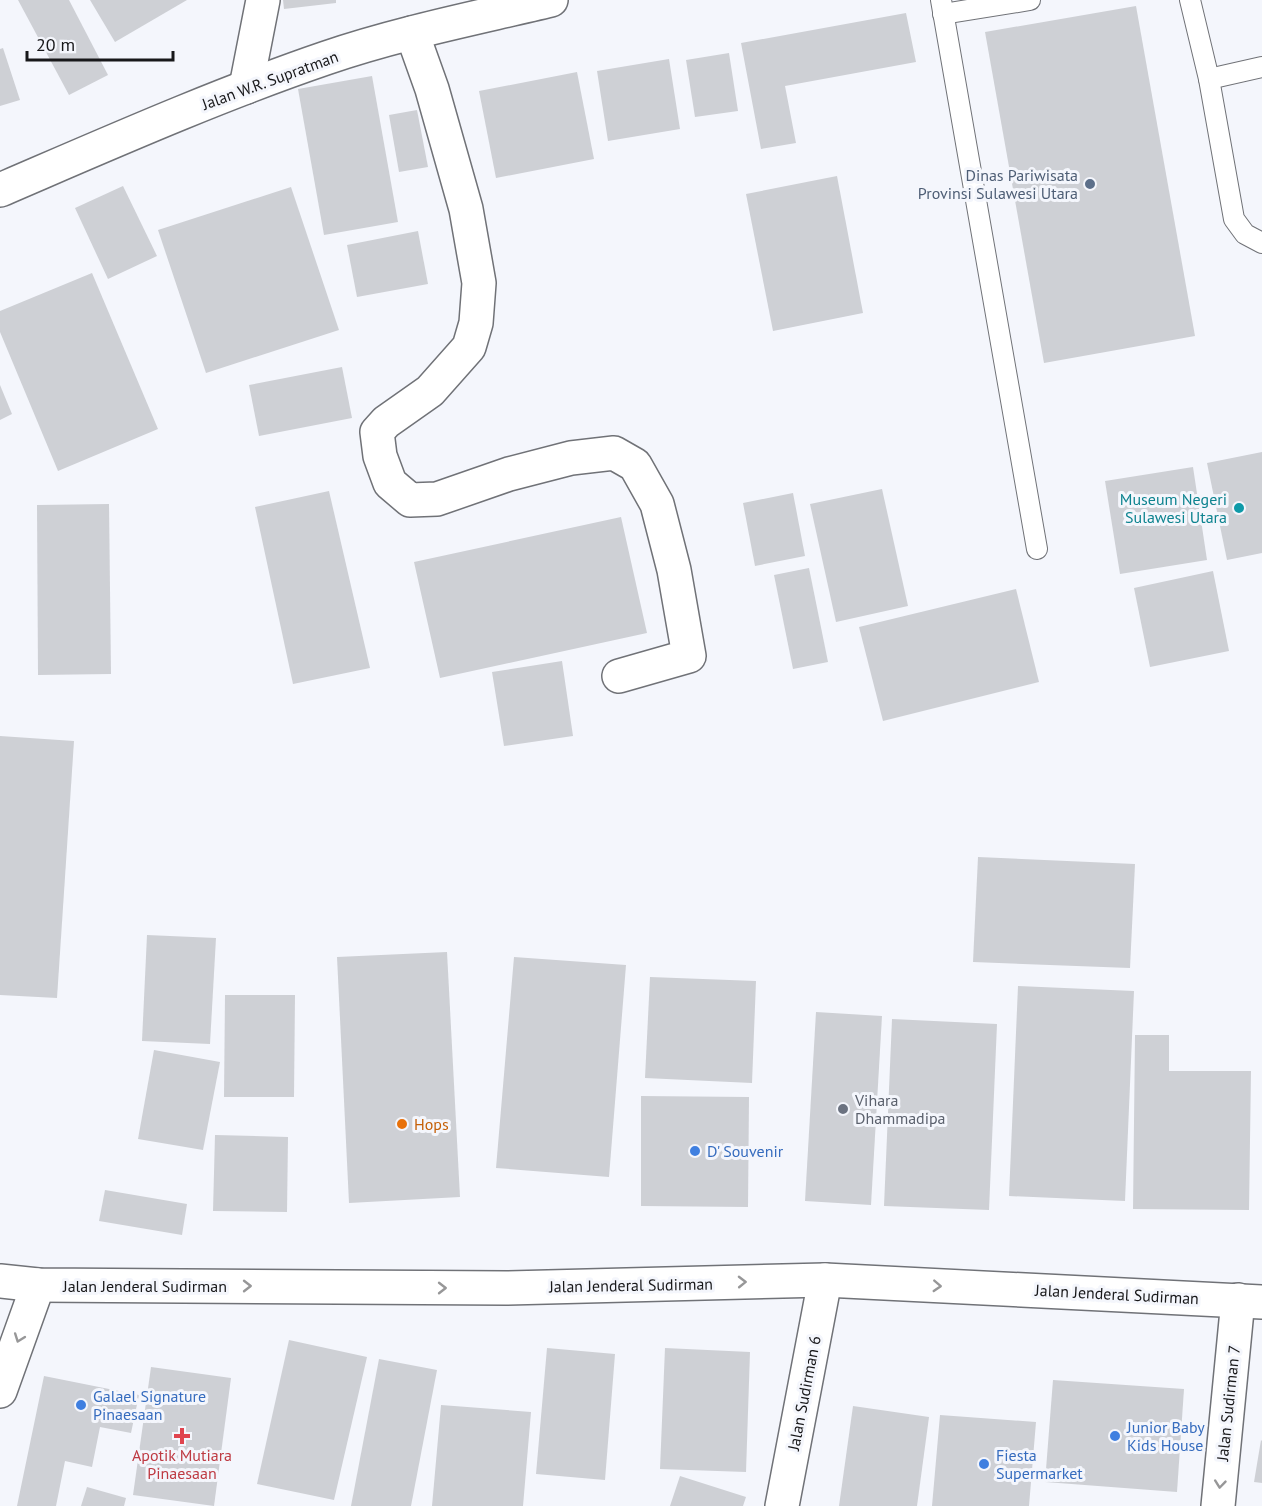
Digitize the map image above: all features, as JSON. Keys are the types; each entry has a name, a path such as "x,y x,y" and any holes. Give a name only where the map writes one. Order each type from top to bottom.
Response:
{"main road":[{"path":"246,87 263,0"},
{"name":"Jalan W.R. Supratman","path":"0,190 246,87 327,57 412,33 551,0"},
{"path":"412,33 432,88 466,209 479,283 476,323 470,347 430,391 386,422 377,432 380,456 390,483 410,500 437,499 509,474 571,458 614,453 635,465 657,504 674,570 689,656 619,676"},
{"name":"Jalan Jenderal Sudirman","path":"0,1281 38,1285 506,1288 825,1280 1250,1301"},
{"name":"Jalan Sudirman 6","path":"782,1506 825,1280"},
{"path":"0,1391 38,1285"},
{"name":"Jalan Sudirman 7","path":"1218,1506 1250,1301"}],"lane":[{"path":"1030,0 942,7 1038,549"},
{"path":"1190,0 1209,79 1234,219 1245,234 1262,243"},
{"path":"1209,79 1262,67"}],"building":[{"path":"18,0 69,0 108,75 69,95"},
{"path":"90,0 187,0 115,42"},
{"path":"283,0 336,0 336,3 284,9"},
{"name":"Dinas Pariwisata Provinsi Sulawesi Utara","path":"1136,6 1195,336 1044,363 985,32"},
{"path":"906,13 916,62 785,86 796,143 761,149 741,43"},
{"path":"3,48 20,100 0,106 0,49"},
{"path":"729,53 738,111 695,117 686,60"},
{"path":"669,59 680,129 608,141 597,71"},
{"path":"577,72 594,159 496,178 479,91"},
{"path":"372,76 398,222 324,235 298,89"},
{"path":"417,110 428,167 399,172 389,115"},
{"path":"837,176 863,313 773,331 746,194"},
{"path":"123,186 157,256 108,279 75,208"},
{"path":"291,187 339,330 206,373 158,230"},
{"path":"418,231 428,284 357,297 347,245"},
{"path":"92,273 158,429 58,471 0,332 0,311"},
{"path":"342,367 352,418 259,436 249,385"},
{"path":"0,385 12,414 0,420"},
{"name":"Museum Negeri Sulawesi Utara","path":"1262,452 1262,553 1227,560 1207,463"},
{"path":"1193,467 1207,560 1120,574 1105,481"},
{"path":"882,489 908,606 836,622 810,504"},
{"path":"329,491 370,668 293,684 255,507"},
{"path":"793,493 805,556 755,566 743,503"},
{"path":"109,504 111,674 38,675 37,505"},
{"path":"621,517 647,633 440,678 414,562"},
{"path":"809,568 828,662 793,669 774,575"},
{"path":"1213,571 1229,651 1150,667 1134,588"},
{"path":"1016,589 1039,682 883,721 859,627"},
{"path":"562,661 573,736 504,746 492,672"},
{"path":"0,736 74,741 57,998 0,995"},
{"path":"978,857 1135,864 1130,968 973,962"},
{"path":"147,935 216,938 210,1044 142,1041"},
{"path":"447,952 460,1197 349,1203 337,957"},
{"path":"514,957 626,965 609,1177 496,1168"},
{"path":"650,977 756,981 752,1083 645,1078"},
{"path":"1018,986 1134,991 1125,1201 1009,1196"},
{"path":"225,995 295,995 294,1097 224,1097"},
{"name":"Vihara Dhammadipa","path":"816,1012 882,1016 871,1205 805,1201"},
{"path":"892,1019 997,1024 989,1210 884,1206"},
{"path":"1135,1035 1169,1035 1169,1071 1251,1071 1249,1210 1133,1209"},
{"path":"154,1050 220,1062 203,1150 138,1139"},
{"name":"D' Souvenir","path":"641,1096 749,1097 748,1207 641,1206"},
{"path":"215,1135 288,1137 287,1212 213,1211"},
{"path":"105,1190 187,1204 182,1235 99,1221"},
{"path":"289,1340 367,1357 334,1500 257,1484"},
{"path":"547,1348 615,1354 605,1480 536,1474"},
{"path":"665,1348 750,1352 746,1472 660,1469"},
{"path":"379,1359 437,1370 411,1506 351,1506"},
{"name":"Apotik Mutiara Pinaesaan","path":"151,1367 231,1378 214,1506 133,1495"},
{"path":"44,1376 139,1395 131,1433 100,1427 92,1467 65,1461 56,1506 17,1506"},
{"name":"Junior Baby Kids House","path":"1053,1380 1184,1389 1177,1492 1045,1482"},
{"path":"441,1405 531,1412 523,1506 432,1506"},
{"path":"853,1406 929,1417 917,1506 839,1506"},
{"name":"Fiesta Supermarket","path":"940,1415 1036,1422 1029,1506 932,1506"},
{"path":"1262,1441 1262,1483 1254,1482"},
{"path":"680,1476 746,1497 743,1506 670,1506"},
{"path":"87,1487 126,1498 124,1506 81,1506"}],"place":[{"name":"Dinas Pariwisata Provinsi Sulawesi Utara","path":"1090,184"},
{"name":"Museum Negeri Sulawesi Utara","path":"1239,508"},
{"name":"Vihara Dhammadipa","path":"843,1109"},
{"name":"Hops","path":"402,1124"},
{"name":"D' Souvenir","path":"695,1151"},
{"name":"Galael Signature Pinaesaan","path":"81,1405"},
{"name":"Apotik Mutiara Pinaesaan","path":"182,1436"},
{"name":"Junior Baby Kids House","path":"1115,1436"},
{"name":"Fiesta Supermarket","path":"984,1464"}]}
